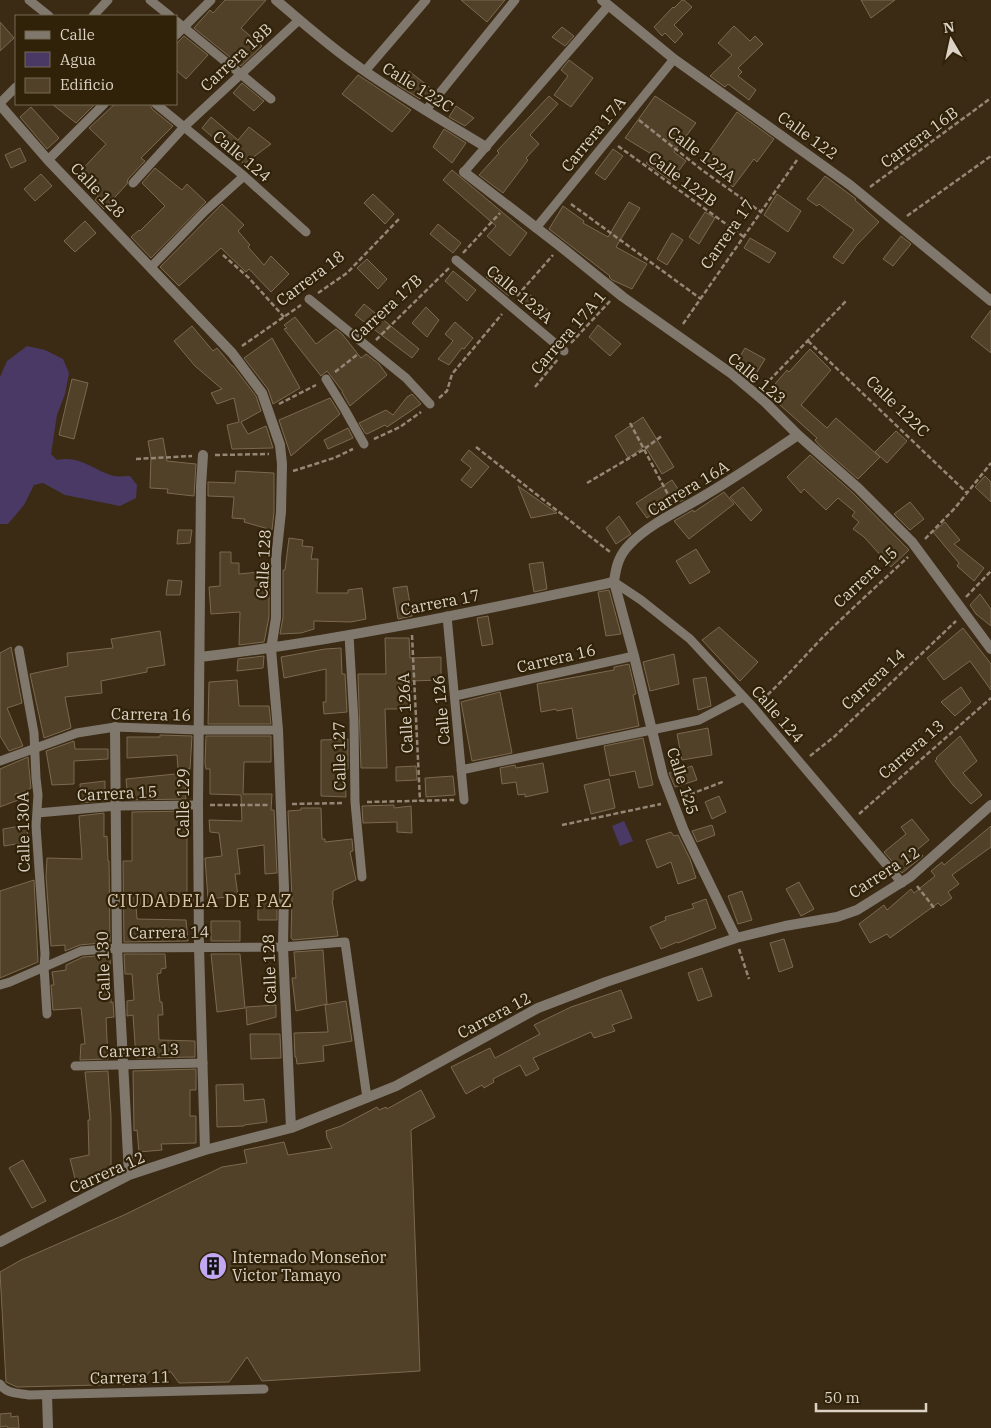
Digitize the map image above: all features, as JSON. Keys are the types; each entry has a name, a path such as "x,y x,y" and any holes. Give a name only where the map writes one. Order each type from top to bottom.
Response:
{"street":[{"path":"276,0 299,20"},
{"name":"Calle 122","path":"605,3 674,59 861,193 991,301"},
{"name":"Calle 122C","path":"299,20 365,71 486,147"},
{"name":"Calle 128","path":"0,104 48,160 232,353 262,392 280,445 282,464 281,512 276,558 276,618 271,649 278,730 284,888 283,947 291,1128"},
{"name":"Calle 123","path":"464,172 618,292 732,374 756,394 798,435 858,488 912,542 991,649"},
{"name":"Carrera 16A","path":"614,582 619,559 629,544 798,435"},
{"name":"Calle 129","path":"204,455 201,495 198,805 205,1150"},
{"name":"Carrera 17","path":"200,657 271,649 412,624 614,582"},
{"name":"Calle 125","path":"614,582 663,776 684,831 736,938"},
{"name":"Calle 130","path":"114,727 117,806 117,948 129,1174"},
{"name":"Carrera 12","path":"0,1242 129,1174 205,1150 291,1128 396,1086 538,1008 606,982 736,938 857,910 906,880 991,805"},
{"path":"47,1394 48,1428"}],"lane":[{"path":"28,0 48,15"},
{"path":"94,15 108,0"},
{"path":"150,0 169,15"},
{"path":"178,33 211,0"},
{"path":"365,71 426,0"},
{"path":"426,110 516,0"},
{"path":"464,172 605,3"},
{"name":"Carrera 18B","path":"133,183 184,127 299,20"},
{"path":"178,23 271,99"},
{"name":"Carrera 17A","path":"536,228 674,59"},
{"path":"0,104 15,89"},
{"path":"48,160 103,105"},
{"name":"Calle 124","path":"157,105 244,176 306,232"},
{"path":"151,267 204,212 244,176"},
{"name":"Calle 123A","path":"456,260 564,351"},
{"path":"309,299 406,378 430,404"},
{"path":"326,379 364,444"},
{"name":"Calle 124","path":"614,582 641,600 690,639 753,707 850,822 906,880"},
{"name":"Calle 126","path":"447,616 464,800"},
{"name":"Calle 127","path":"349,635 354,721 355,802 362,877"},
{"name":"Calle 130A","path":"19,650 34,733 38,795 36,826 45,954 47,1014"},
{"name":"Carrera 16","path":"454,696 634,656"},
{"path":"461,770 699,720 743,697"},
{"name":"Carrera 16","path":"2,757 35,748 76,733 114,727 278,730"},
{"name":"Carrera 15","path":"37,813 117,806 198,805"},
{"name":"Carrera 14","path":"0,985 81,951 117,948 283,947 345,942 367,1098"},
{"name":"Carrera 13","path":"75,1066 204,1063"},
{"name":"Carrera 11","path":"0,1384 3,1389 9,1392 47,1394 264,1389"}],"path":[{"name":"Carrera 16B","path":"861,193 991,98"},
{"name":"Calle 122A","path":"630,113 702,170 761,212"},
{"name":"Calle 122B","path":"609,139 744,237"},
{"name":"Carrera 17","path":"676,335 804,151"},
{"path":"898,223 991,156"},
{"path":"561,197 701,299"},
{"name":"Carrera 17B","path":"269,410 326,379 381,336 506,206"},
{"name":"Carrera 18","path":"232,353 347,273 399,219"},
{"path":"448,391 452,374 560,246"},
{"path":"222,255 249,278 284,317"},
{"name":"Carrera 17A 1","path":"536,387 564,351 618,292"},
{"path":"756,394 846,300"},
{"name":"Calle 122C","path":"808,341 967,493"},
{"path":"630,423 677,512"},
{"path":"587,483 644,450 663,436"},
{"path":"476,447 619,559"},
{"name":"Carrera 15","path":"753,707 780,684 821,639 859,602 917,550 930,532 955,508 991,463"},
{"name":"Carrera 14","path":"801,763 835,736 962,609 991,571"},
{"name":"Calle 126A","path":"412,624 420,801"},
{"name":"Carrera 13","path":"850,822 991,698"},
{"path":"562,825 672,802 725,781"},
{"path":"198,805 280,805 464,800"},
{"path":"906,880 935,909"},
{"path":"736,938 749,980"}],"water":[{"path":"27,346 45,350 63,359 69,373 65,394 57,415 51,454 57,460 80,461 114,476 130,476 137,485 136,498 120,506 65,495 43,483 34,485 24,505 8,524 0,524 0,377 7,361"},
{"path":"624,821 633,841 620,846 612,826"}],"building":[{"path":"225,0 266,0 241,28 262,46 241,66 194,28 210,10 213,13"},
{"path":"461,0 505,0 487,22"},
{"path":"682,0 692,7 674,25 683,34 675,43 665,33 662,36 654,27"},
{"path":"861,0 895,0 871,18"},
{"path":"0,22 14,38 0,51"},
{"path":"734,26 750,41 755,36 763,44 738,68 742,72 738,76 756,90 749,100 728,84 725,87 710,76 732,55 718,43"},
{"path":"562,27 574,36 565,46 552,37"},
{"path":"184,36 208,55 186,79 178,72 178,42"},
{"path":"569,60 593,78 571,107 554,95 568,76 561,70"},
{"path":"409,71 433,90 425,100 397,85"},
{"path":"358,75 411,110 392,132 342,94"},
{"path":"242,83 264,101 254,111 233,93"},
{"path":"549,96 558,104 530,135 539,144 526,158 528,160 503,193 479,175 499,153 497,151"},
{"path":"655,96 696,123 674,152 686,161 671,181 646,163 653,155 625,138"},
{"path":"53,105 94,105 76,123"},
{"path":"114,105 150,105 152,109 173,126 141,158 145,161 104,209 95,200 98,196 77,175 106,144 89,128"},
{"path":"456,106 474,118 465,126 449,117"},
{"path":"31,107 59,138 47,149 20,117"},
{"path":"737,112 774,139 757,162 754,159 733,187 701,163"},
{"path":"211,117 238,140 249,127 271,144 244,164 202,128"},
{"path":"444,129 466,143 452,163 433,147"},
{"path":"20,148 26,161 11,168 5,155"},
{"path":"613,149 623,156 605,180 595,173"},
{"path":"155,168 182,190 187,184 206,202 151,258 131,237 140,231 165,206 142,183"},
{"path":"452,170 527,233 510,256 487,236 496,226 443,180"},
{"path":"41,174 52,186 35,201 24,189"},
{"path":"825,176 856,199 879,222 856,246 843,264 833,257 854,230 819,204 817,206 807,199"},
{"path":"373,194 394,214 385,224 364,203"},
{"path":"777,194 801,211 788,232 764,215"},
{"path":"629,202 640,208 616,247 647,264 632,289 612,280 610,276 549,229 563,206 584,221 583,223 608,237"},
{"path":"222,204 244,225 238,231 250,245 248,247 264,265 271,256 289,274 271,292 249,269 246,272 221,248 179,286 160,267"},
{"path":"705,212 715,218 699,244 689,237"},
{"path":"85,221 96,233 75,252 64,241"},
{"path":"438,224 461,243 453,253 430,234"},
{"path":"672,233 683,240 667,265 657,259"},
{"path":"901,236 911,244 893,266 883,259"},
{"path":"750,238 776,253 769,263 744,248"},
{"path":"367,259 387,279 378,289 357,268"},
{"path":"495,267 517,287 509,296 486,277"},
{"path":"453,271 476,290 467,301 445,281"},
{"path":"528,293 550,312 542,322 519,303"},
{"path":"364,304 419,349 412,358 355,315"},
{"path":"426,307 439,320 427,337 412,323"},
{"path":"991,310 991,353 971,337"},
{"path":"295,317 316,344 336,329 361,358 366,354 379,364 387,375 350,406 343,392 327,371 321,376 284,329 287,328 284,325"},
{"path":"455,322 473,338 464,349 462,348 449,365 438,359 453,341 445,334"},
{"path":"598,325 621,344 610,356 589,337"},
{"path":"192,326 213,351 217,348 256,396 261,411 241,422 248,434 266,426 273,448 232,449 227,425 239,422 234,398 217,404 211,393 222,389 195,366 174,341"},
{"path":"272,338 300,388 273,404 268,389 244,358"},
{"path":"745,348 765,359 756,374 736,363"},
{"path":"810,349 831,370 801,405 827,428 836,418 880,457 858,479 819,445 815,440 817,438 768,392 787,370 789,372"},
{"path":"72,379 88,383 74,439 59,435"},
{"path":"412,394 421,404 387,427 385,425 367,434 365,433 359,423 386,410 393,415 407,397"},
{"path":"330,398 340,414 291,456 279,420"},
{"path":"643,417 674,467 662,474 645,446 628,458 615,436"},
{"path":"348,428 353,438 328,449 324,440"},
{"path":"896,431 907,441 887,463 875,452"},
{"path":"163,438 167,461 196,464 194,496 167,493 168,489 150,488 151,458 148,441"},
{"path":"469,450 489,467 471,488 461,480 471,468 461,460"},
{"path":"810,455 853,493 909,550 891,567 864,537 853,529 859,522 852,516 855,512 838,498 826,510 804,489 801,493 787,477"},
{"path":"236,471 274,473 272,530 244,522 245,519 232,518 234,497 208,496 208,482 235,483"},
{"path":"985,476 991,482 991,502 975,487"},
{"path":"672,480 685,499 647,518 636,503"},
{"path":"518,486 557,513 531,518"},
{"path":"743,487 762,510 751,521 730,497"},
{"path":"724,492 734,504 689,539 674,521 693,510 694,512"},
{"path":"910,502 924,519 910,530 894,514"},
{"path":"619,516 631,534 616,544 606,528"},
{"path":"945,522 960,540 954,544 984,568 974,581 957,566 959,563 933,532"},
{"path":"178,530 192,530 190,543 177,544"},
{"path":"289,538 303,540 302,546 313,547 311,559 318,559 317,593 348,593 348,590 362,588 366,619 351,622 314,621 314,629 301,633 280,634 283,618 283,570 285,570"},
{"path":"696,549 710,572 690,584 676,561"},
{"path":"220,552 231,552 231,563 239,563 239,574 269,571 269,617 264,642 239,645 240,612 211,614 209,587 220,586"},
{"path":"543,562 547,589 534,592 529,564"},
{"path":"168,580 182,581 180,595 166,595"},
{"path":"407,586 412,616 398,619 393,588"},
{"path":"609,590 621,634 606,636 598,592"},
{"path":"980,594 991,609 991,626 976,614 970,605"},
{"path":"488,616 493,644 482,646 477,618"},
{"path":"719,627 758,662 740,681 702,640"},
{"path":"963,628 991,664 991,690 970,661 944,680 927,658"},
{"path":"160,631 165,665 147,668 147,672 101,681 102,693 65,697 71,728 44,738 30,674 68,666 67,653 113,648 111,639"},
{"path":"385,638 409,638 410,658 441,657 441,680 411,681 412,709 385,709 387,768 361,768 358,674 386,674"},
{"path":"11,647 22,703 7,708 23,746 9,751 0,736 0,653"},
{"path":"341,648 342,674 345,674 347,712 324,714 323,702 326,702 326,669 284,678 281,657"},
{"path":"674,654 679,684 650,691 643,662"},
{"path":"264,656 263,668 237,671 238,659"},
{"path":"629,664 636,694 633,695 639,726 577,739 572,708 541,712 537,684 614,670 614,667"},
{"path":"706,677 711,706 698,710 693,679"},
{"path":"237,680 239,706 269,706 271,724 208,724 209,682"},
{"path":"961,687 971,702 955,716 941,702"},
{"path":"500,692 512,753 472,761 461,702"},
{"path":"708,728 712,755 682,760 677,734"},
{"path":"160,735 192,736 190,769 178,769 177,755 127,758 127,737 160,737"},
{"path":"206,736 271,736 271,762 244,762 243,794 272,794 271,810 274,810 277,873 265,874 264,845 237,849 240,874 235,874 238,896 208,899 205,858 222,856 219,833 210,832 209,820 242,821 241,795 210,794 210,769 206,769 205,763"},
{"path":"960,736 977,761 963,773 982,795 971,804 953,785 935,761"},
{"path":"643,738 653,785 639,788 635,771 610,776 604,746"},
{"path":"348,739 348,769 345,769 346,797 321,796 321,740"},
{"path":"74,741 75,749 108,749 108,759 74,761 74,784 52,785 46,751"},
{"path":"28,757 31,788 22,793 15,794 18,800 0,807 0,769"},
{"path":"543,763 548,792 525,797 525,794 518,795 516,782 502,784 500,768 515,765 516,768"},
{"path":"416,766 417,780 396,781 396,767"},
{"path":"692,766 697,780 675,787 669,773"},
{"path":"185,773 186,799 128,800 126,779"},
{"path":"453,776 455,795 426,797 425,778"},
{"path":"609,779 615,808 591,814 584,785"},
{"path":"105,781 105,801 81,803 80,784"},
{"path":"719,796 726,812 712,819 705,802"},
{"path":"394,805 394,808 411,806 412,833 397,832 397,822 363,823 362,806"},
{"path":"301,808 321,808 322,839 325,839 325,842 352,839 353,851 350,852 356,880 333,891 332,900 338,936 293,940 291,938 292,898 288,811 301,810"},
{"path":"189,811 189,823 187,824 187,900 136,906 137,919 186,920 188,941 124,942 123,861 132,861 132,812"},
{"path":"104,813 104,837 107,836 109,861 110,942 80,945 65,951 65,945 51,946 46,876 47,858 82,859 79,816"},
{"path":"912,819 929,840 917,850 923,856 902,873 884,852 906,834 901,827"},
{"path":"26,825 29,842 4,846 3,829"},
{"path":"712,825 715,835 697,842 692,831"},
{"path":"991,826 991,847 952,875 959,884 948,892 952,898 941,906 938,903 890,938 887,934 870,943 859,924 884,905 887,910 911,889 914,893 935,876 931,871 942,862 944,865"},
{"path":"671,832 674,836 678,835 690,859 696,878 678,884 671,862 657,868 646,840"},
{"path":"34,880 38,962 0,978 0,891"},
{"path":"799,882 814,909 801,916 786,889"},
{"path":"742,891 752,920 738,924 728,896"},
{"path":"258,898 277,898 277,920 258,920"},
{"path":"706,899 716,928 661,949 650,927 666,920 665,917 694,908 692,904"},
{"path":"211,921 240,921 240,941 211,941"},
{"path":"784,939 793,967 779,972 770,943"},
{"path":"323,950 327,1004 296,1011 292,978 296,978 294,952"},
{"path":"124,954 165,954 166,968 161,969 161,973 157,974 163,1015 158,1015 159,1040 195,1041 195,1057 136,1058 133,1015 127,1016 127,1001 134,1000 132,974 125,974"},
{"path":"211,954 240,954 245,1008 217,1012"},
{"path":"110,955 111,1003 113,1002 114,1017 106,1018 108,1059 80,1060 81,1044 85,1044 81,1008 53,1010 51,985 54,985 52,972 66,970 66,965 83,957"},
{"path":"702,968 712,996 698,1001 688,973"},
{"path":"621,990 632,1018 612,1025 615,1031 594,1038 591,1032 533,1058 539,1069 526,1076 520,1065 493,1079 494,1082 484,1088 482,1085 466,1094 451,1067 490,1048 495,1058 540,1034 534,1025 571,1007"},
{"path":"346,1001 352,1041 323,1046 324,1061 297,1064 294,1033 328,1032 325,1005"},
{"path":"276,1005 276,1017 247,1025 246,1007"},
{"path":"250,1034 280,1034 281,1058 251,1059"},
{"path":"196,1069 196,1090 190,1090 190,1116 196,1116 196,1143 161,1144 162,1150 139,1152 137,1130 134,1131 133,1071"},
{"path":"108,1071 111,1116 111,1175 76,1182 70,1159 89,1155 88,1120 90,1120 85,1072"},
{"path":"243,1084 244,1101 264,1099 267,1122 244,1126 217,1127 216,1085"},
{"name":"Internado Monseñor Victor Tamayo","path":"421,1090 435,1117 411,1130 420,1371 262,1381 247,1357 229,1382 179,1383 171,1372 149,1372 141,1384 17,1387 6,1382 0,1272 21,1260 124,1215 222,1167 247,1163 244,1150 284,1142 288,1155 332,1148 326,1131 341,1126 377,1107 379,1110 386,1107 387,1109"},
{"path":"23,1160 46,1201 32,1208 9,1168"},
{"path":"11,1413 11,1417 18,1416 19,1428 0,1427 0,1414"}],"place":[{"name":"Internado Monseñor Victor Tamayo","path":"213,1266"}],"district":[{"name":"CIUDADELA DE PAZ","path":"200,900"}]}
